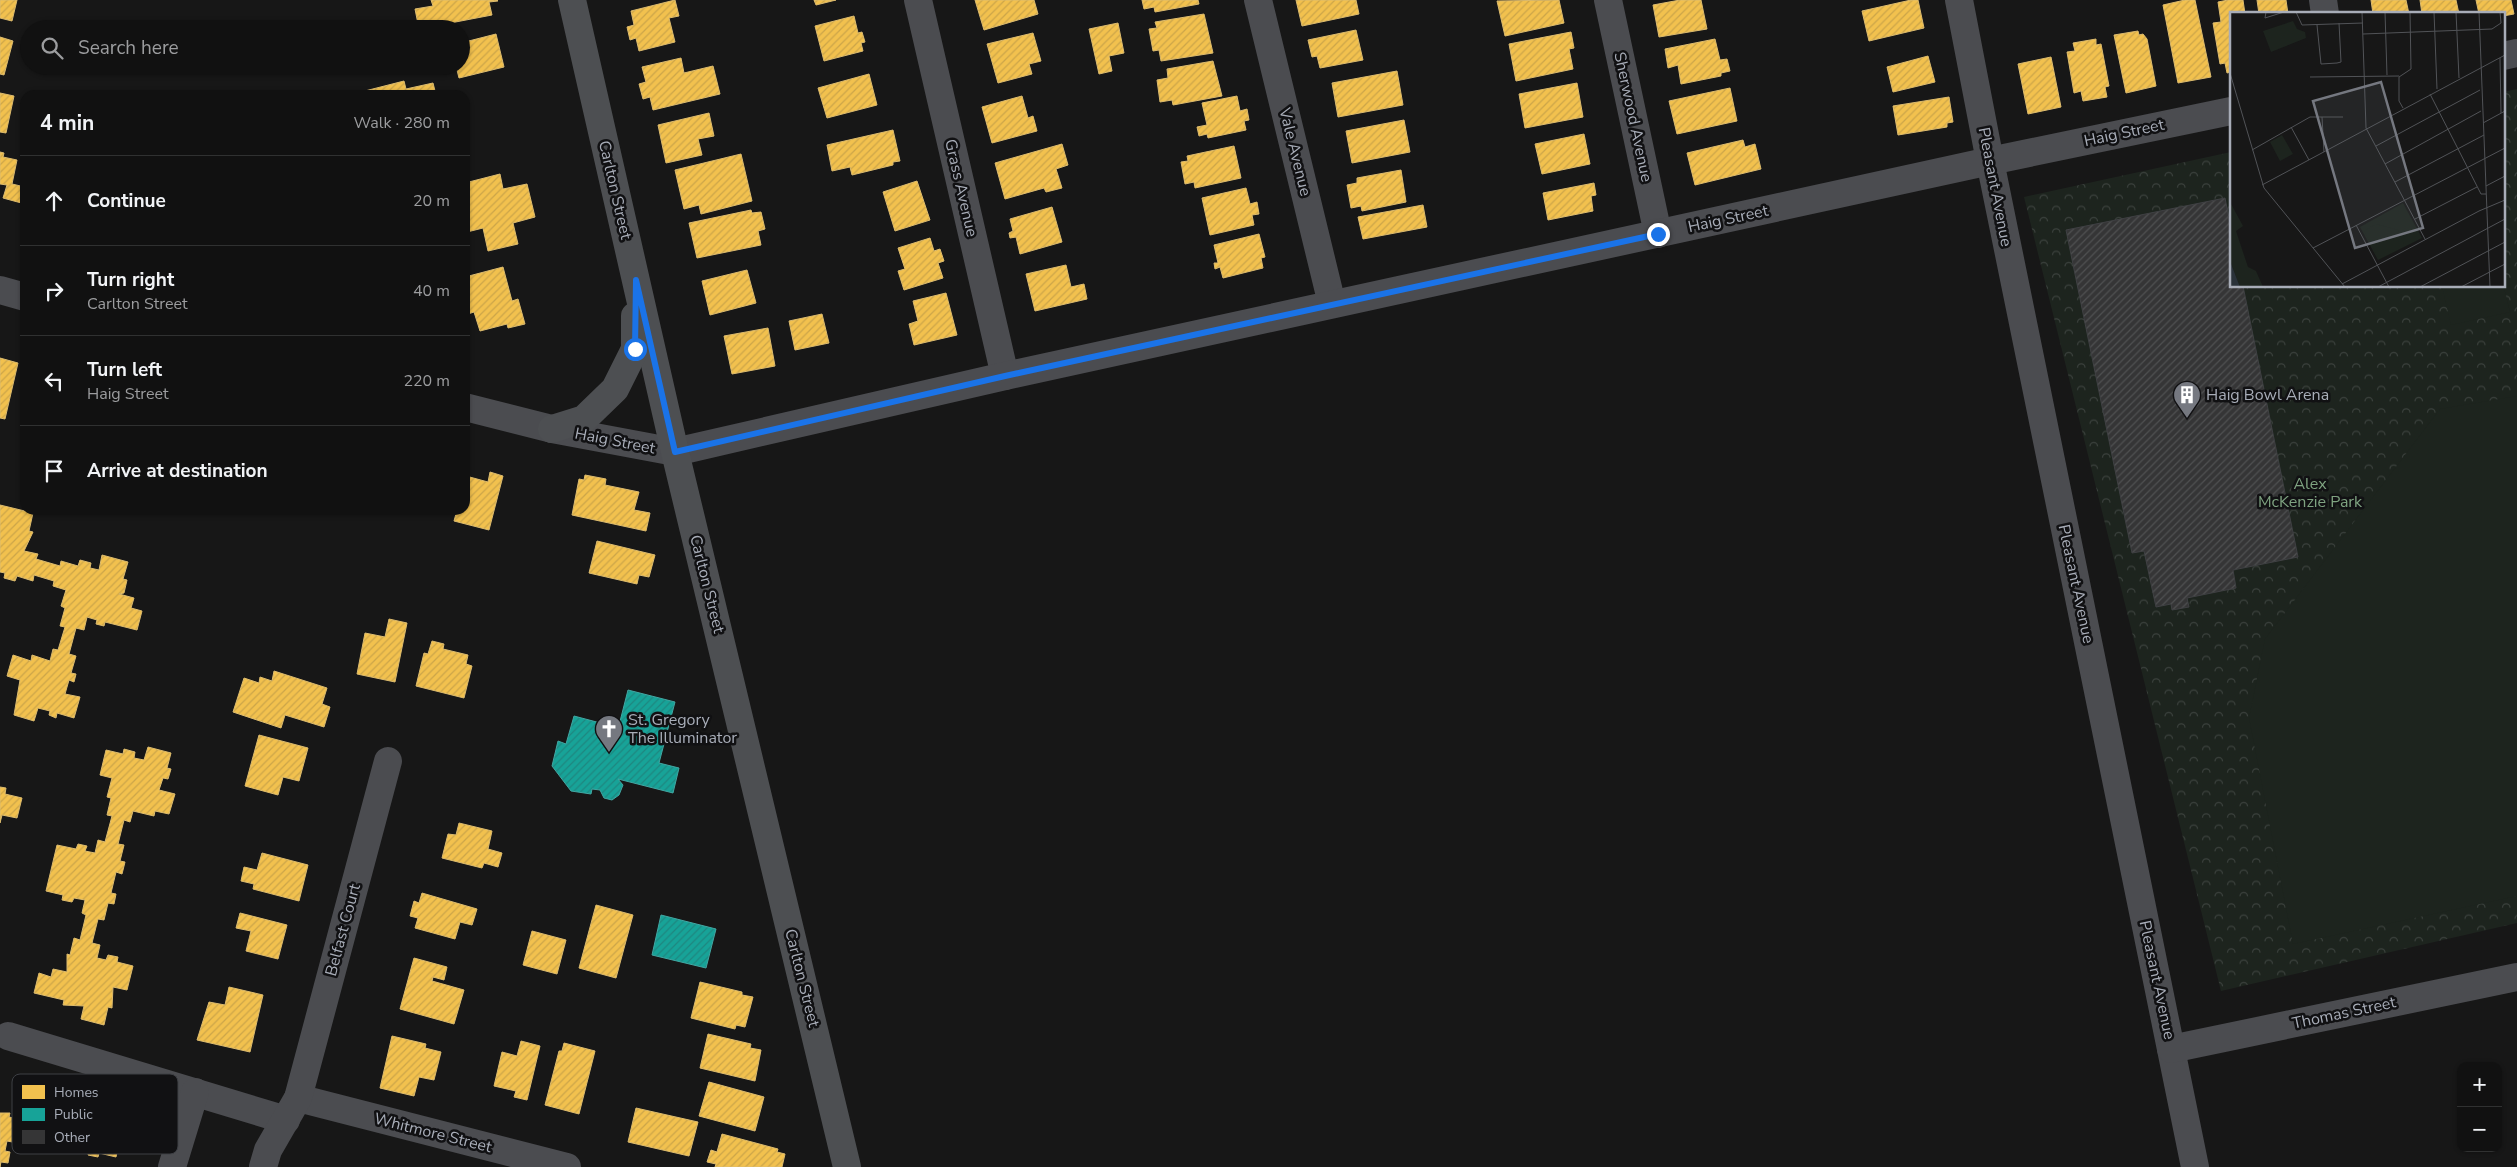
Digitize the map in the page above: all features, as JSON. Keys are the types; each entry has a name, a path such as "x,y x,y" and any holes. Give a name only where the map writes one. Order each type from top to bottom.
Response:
{"main road":[{"name":"Carlton Street","path":"572,0 675,452 847,1167"},
{"path":"552,429 584,419 615,390 635,349 636,280"}],"street":[{"name":"Grass Avenue","path":"918,0 1005,376"},
{"name":"Vale Avenue","path":"1258,0 1332,304"},
{"name":"Sherwood Avenue","path":"1608,0 1658,234"},
{"name":"Pleasant Avenue","path":"1959,0 1990,161 2195,1167"},
{"path":"2504,56 2517,53"},
{"name":"Haig Street","path":"470,408 552,429 675,452 1005,376 1332,304 1990,161 2230,111"},
{"path":"0,290 20,296"},
{"name":"Belfast Court","path":"264,1167 268,1150 292,1109 388,761"},
{"name":"Thomas Street","path":"2171,1049 2517,977"},
{"name":"Whitmore Street","path":"8,1036 134,1074"},
{"name":"Whitmore Street","path":"178,1087 194,1092 292,1109 567,1167"},
{"path":"178,1147 194,1092"},
{"path":"172,1167 176,1154"}],"green space":[{"name":"Alex McKenzie Park","path":"2517,89 2517,923 2221,991 2024,197 2230,152 2230,288 2504,288 2504,92"},
{"path":"2442,288 2504,288 2510,312 2451,325"},
{"path":"2517,396 2517,896 2293,944 2249,718 2265,639 2440,409"}],"building: Homes":[{"path":"0,0 17,0 12,21 0,18"},
{"path":"431,0 498,1 489,2 492,15 466,20 417,20 415,9 433,6"},
{"path":"675,0 679,16 669,18 675,42 639,51 636,38 630,40 627,27 634,25 631,11"},
{"path":"814,0 836,0 816,5"},
{"path":"975,0 1034,0 1038,14 984,30"},
{"path":"1142,0 1198,0 1199,4 1155,12 1154,7 1144,9"},
{"path":"1296,0 1356,0 1359,14 1302,26"},
{"path":"1559,0 1564,23 1505,36 1497,1"},
{"path":"1680,0 1701,0 1707,29 1659,37 1653,5"},
{"path":"1918,0 1924,28 1869,41 1862,11"},
{"path":"2185,0 2195,0 2211,77 2178,83 2163,5"},
{"path":"2243,0 2245,12 2230,12 2230,72 2227,73 2225,63 2220,64 2213,23 2221,22 2218,2"},
{"path":"2257,0 2286,0 2288,12 2259,12"},
{"path":"2371,0 2406,0 2409,12 2373,12"},
{"path":"2420,0 2456,0 2459,12 2422,12"},
{"path":"2476,0 2511,0 2514,14 2504,16 2504,12 2479,12"},
{"path":"1204,14 1213,53 1161,61 1159,50 1153,51 1149,29 1157,28 1155,22"},
{"path":"854,16 858,33 862,32 865,42 861,43 863,51 824,61 815,26"},
{"path":"1118,23 1124,53 1109,56 1112,71 1099,74 1089,29"},
{"path":"1356,30 1363,60 1320,68 1317,56 1312,57 1308,40"},
{"path":"2138,31 2139,35 2143,34 2147,39 2156,86 2126,93 2114,35"},
{"path":"1571,32 1574,48 1569,49 1573,69 1516,81 1509,44"},
{"path":"1033,33 1041,61 1029,64 1032,74 998,83 987,44"},
{"path":"496,34 504,67 459,78 458,75 470,75 470,41"},
{"path":"0,37 13,41 4,75 0,74"},
{"path":"1715,39 1720,60 1727,59 1730,71 1721,73 1721,76 1681,84 1678,65 1668,68 1665,49"},
{"path":"2096,39 2096,45 2101,44 2109,86 2105,87 2107,97 2083,101 2081,91 2074,93 2067,52 2075,51 2073,43"},
{"path":"1928,56 1935,82 1893,92 1887,67"},
{"path":"2051,57 2061,107 2028,114 2018,64"},
{"path":"681,58 684,73 713,66 720,94 653,110 650,97 643,99 639,84 646,82 642,67"},
{"path":"1213,61 1222,96 1173,105 1172,100 1160,102 1157,80 1168,78 1167,69"},
{"path":"1397,71 1403,105 1338,117 1332,83"},
{"path":"869,74 877,105 827,118 818,88"},
{"path":"404,81 406,89 433,83 435,90 369,90"},
{"path":"1577,83 1583,117 1525,128 1519,94"},
{"path":"1730,88 1737,121 1677,134 1669,101"},
{"path":"0,93 14,96 6,133 0,132"},
{"path":"1022,96 1028,118 1033,116 1037,131 992,143 982,107"},
{"path":"1237,96 1240,111 1247,109 1249,120 1244,121 1246,130 1208,138 1207,134 1199,136 1197,127 1207,125 1202,103"},
{"path":"1949,97 1953,122 1947,123 1947,127 1898,135 1893,106"},
{"path":"709,113 714,136 698,139 702,155 666,163 658,125"},
{"path":"1404,120 1410,152 1352,163 1346,131"},
{"path":"893,130 900,161 893,162 893,165 852,175 850,167 832,171 827,145"},
{"path":"1584,134 1590,164 1542,174 1535,144"},
{"path":"1743,140 1745,147 1755,144 1761,169 1695,185 1687,153"},
{"path":"1062,144 1068,165 1056,169 1062,188 1046,192 1044,188 1005,199 995,163"},
{"path":"1234,146 1241,178 1195,188 1194,182 1185,184 1181,162 1188,161 1187,156"},
{"path":"0,152 4,153 3,157 17,160 12,184 20,186 20,203 3,198 7,185 0,184"},
{"path":"741,154 752,201 701,214 699,205 684,209 675,170"},
{"path":"1401,170 1406,202 1362,211 1361,206 1351,208 1347,185 1357,183 1357,178"},
{"path":"500,174 503,189 527,184 535,217 513,223 518,244 488,251 483,228 470,231 470,182"},
{"path":"917,181 930,220 895,231 883,192"},
{"path":"1594,183 1596,195 1591,196 1593,211 1548,220 1543,193"},
{"path":"1246,188 1250,204 1257,202 1259,214 1252,215 1254,225 1210,235 1202,198"},
{"path":"1423,205 1427,227 1363,239 1358,217"},
{"path":"1052,207 1062,242 1020,254 1016,237 1010,238 1009,233 1013,231 1010,219"},
{"path":"751,210 752,213 761,212 765,229 758,231 761,245 697,258 689,223"},
{"path":"1259,234 1265,257 1261,258 1263,268 1223,278 1220,267 1215,269 1214,263 1218,263 1214,245"},
{"path":"930,238 934,251 940,249 944,261 938,263 943,278 904,290 898,271 905,269 898,248"},
{"path":"1066,265 1071,287 1084,284 1087,299 1035,311 1026,274"},
{"path":"503,267 512,301 518,299 525,324 508,328 507,324 480,331 474,312 470,313 470,276"},
{"path":"747,270 756,303 710,315 702,281"},
{"path":"946,293 957,335 914,345 909,324 918,321 913,301"},
{"path":"822,314 829,343 795,350 789,321"},
{"path":"768,328 775,366 732,374 724,336"},
{"path":"0,358 18,363 5,419 0,418"},
{"path":"490,472 503,476 489,530 454,521 456,515 470,515 470,477 488,482"},
{"path":"585,475 606,479 605,485 639,492 634,510 650,513 646,531 572,515 579,479 584,480"},
{"path":"0,505 20,510 20,515 33,515 29,531 33,532 24,551 38,554 36,559 60,566 61,561 78,566 80,560 91,563 90,568 99,570 102,555 128,562 123,579 127,580 124,593 119,594 134,598 131,608 142,611 137,630 105,622 104,626 96,624 97,620 87,617 84,630 76,628 69,654 76,656 71,673 76,674 74,682 69,680 65,694 80,697 74,718 57,713 56,718 49,715 50,711 38,708 34,721 14,715 20,680 7,676 13,655 31,661 32,655 50,661 53,649 58,650 65,627 60,626 65,608 61,606 66,590 53,586 54,581 34,575 33,581 17,576 15,581 4,578 5,573 0,572"},
{"path":"597,541 655,555 649,577 639,575 637,584 589,573"},
{"path":"389,619 407,623 395,682 357,674 365,633 385,637"},
{"path":"432,641 444,644 443,649 468,655 466,664 472,666 464,698 416,686 424,653 428,654"},
{"path":"274,671 327,688 322,704 330,707 324,727 285,715 281,728 233,712 244,678 259,683 260,677 272,681"},
{"path":"259,735 308,748 299,781 283,777 278,795 245,786"},
{"path":"148,747 171,753 167,768 171,769 168,779 163,778 159,790 175,794 169,814 155,811 154,816 133,811 130,822 124,820 118,844 124,845 120,861 125,862 122,874 116,872 111,893 116,894 114,904 108,903 104,920 98,919 92,943 100,945 97,958 106,960 108,955 118,957 117,962 133,966 127,990 113,987 112,1008 108,1007 104,1025 81,1019 84,1006 63,1005 64,1000 34,993 39,973 51,977 53,969 67,972 67,954 70,955 74,938 80,940 86,915 82,913 85,900 74,898 72,902 62,900 63,895 46,891 57,845 76,849 78,844 87,846 85,851 95,853 98,840 105,842 112,816 107,815 111,798 107,797 112,778 100,775 106,750 123,754 124,749 135,752 134,758 144,760"},
{"path":"0,787 6,788 5,794 22,798 17,818 2,815 0,823"},
{"path":"459,823 492,831 488,849 502,853 498,867 484,863 482,868 442,858 448,834 456,835"},
{"path":"262,853 308,865 299,901 253,889 254,884 241,881 244,867 257,870"},
{"path":"422,893 477,909 472,925 460,922 455,939 415,928 418,918 410,916 414,901 419,903"},
{"path":"596,905 633,915 616,978 579,968"},
{"path":"240,913 287,925 278,959 246,951 251,931 236,928"},
{"path":"532,931 566,940 557,974 523,965"},
{"path":"414,958 447,967 444,980 433,977 432,981 464,990 454,1024 400,1009"},
{"path":"700,982 742,992 742,995 753,997 745,1027 736,1025 735,1029 691,1018"},
{"path":"229,987 263,995 250,1052 197,1040 209,1002 225,1005"},
{"path":"708,1034 751,1044 750,1048 761,1050 755,1081 700,1068"},
{"path":"392,1036 426,1044 425,1048 441,1052 434,1080 419,1077 414,1096 380,1088"},
{"path":"521,1041 540,1046 527,1100 514,1097 516,1091 494,1086 502,1052 517,1056"},
{"path":"564,1043 595,1051 579,1114 545,1105 559,1051 562,1051"},
{"path":"709,1082 764,1097 755,1131 699,1116"},
{"path":"636,1108 698,1122 689,1156 628,1142"},
{"path":"0,1113 10,1113 9,1117 12,1118 12,1142 7,1141 5,1151 10,1152 8,1163 1,1162 0,1167"},
{"path":"722,1134 778,1149 777,1152 785,1154 782,1167 715,1167 716,1164 707,1162 711,1150 717,1152"},
{"path":"88,1154 99,1154 98,1157"},
{"path":"103,1154 117,1154 116,1157"}],"building: Public":[{"name":"St. Gregory The Illuminator","path":"628,690 675,702 659,763 679,768 673,793 618,779 623,785 619,795 612,800 604,798 600,790 592,789 591,794 571,791 552,766 558,741 566,744 574,716 608,725 606,734 616,737"},
{"path":"661,915 716,929 706,968 652,955"}],"building: Other":[{"name":"Haig Bowl Arena","path":"2225,198 2230,223 2230,288 2243,288 2298,557 2233,570 2236,588 2187,598 2189,607 2172,610 2171,604 2156,607 2144,551 2132,553 2066,230"}],"place":[{"name":"Haig Bowl Arena","path":"2187,419"},
{"name":"St. Gregory The Illuminator","path":"609,753"}],"route":[{"path":"635,349 636,280 675,452 1005,376 1658,234"}]}
